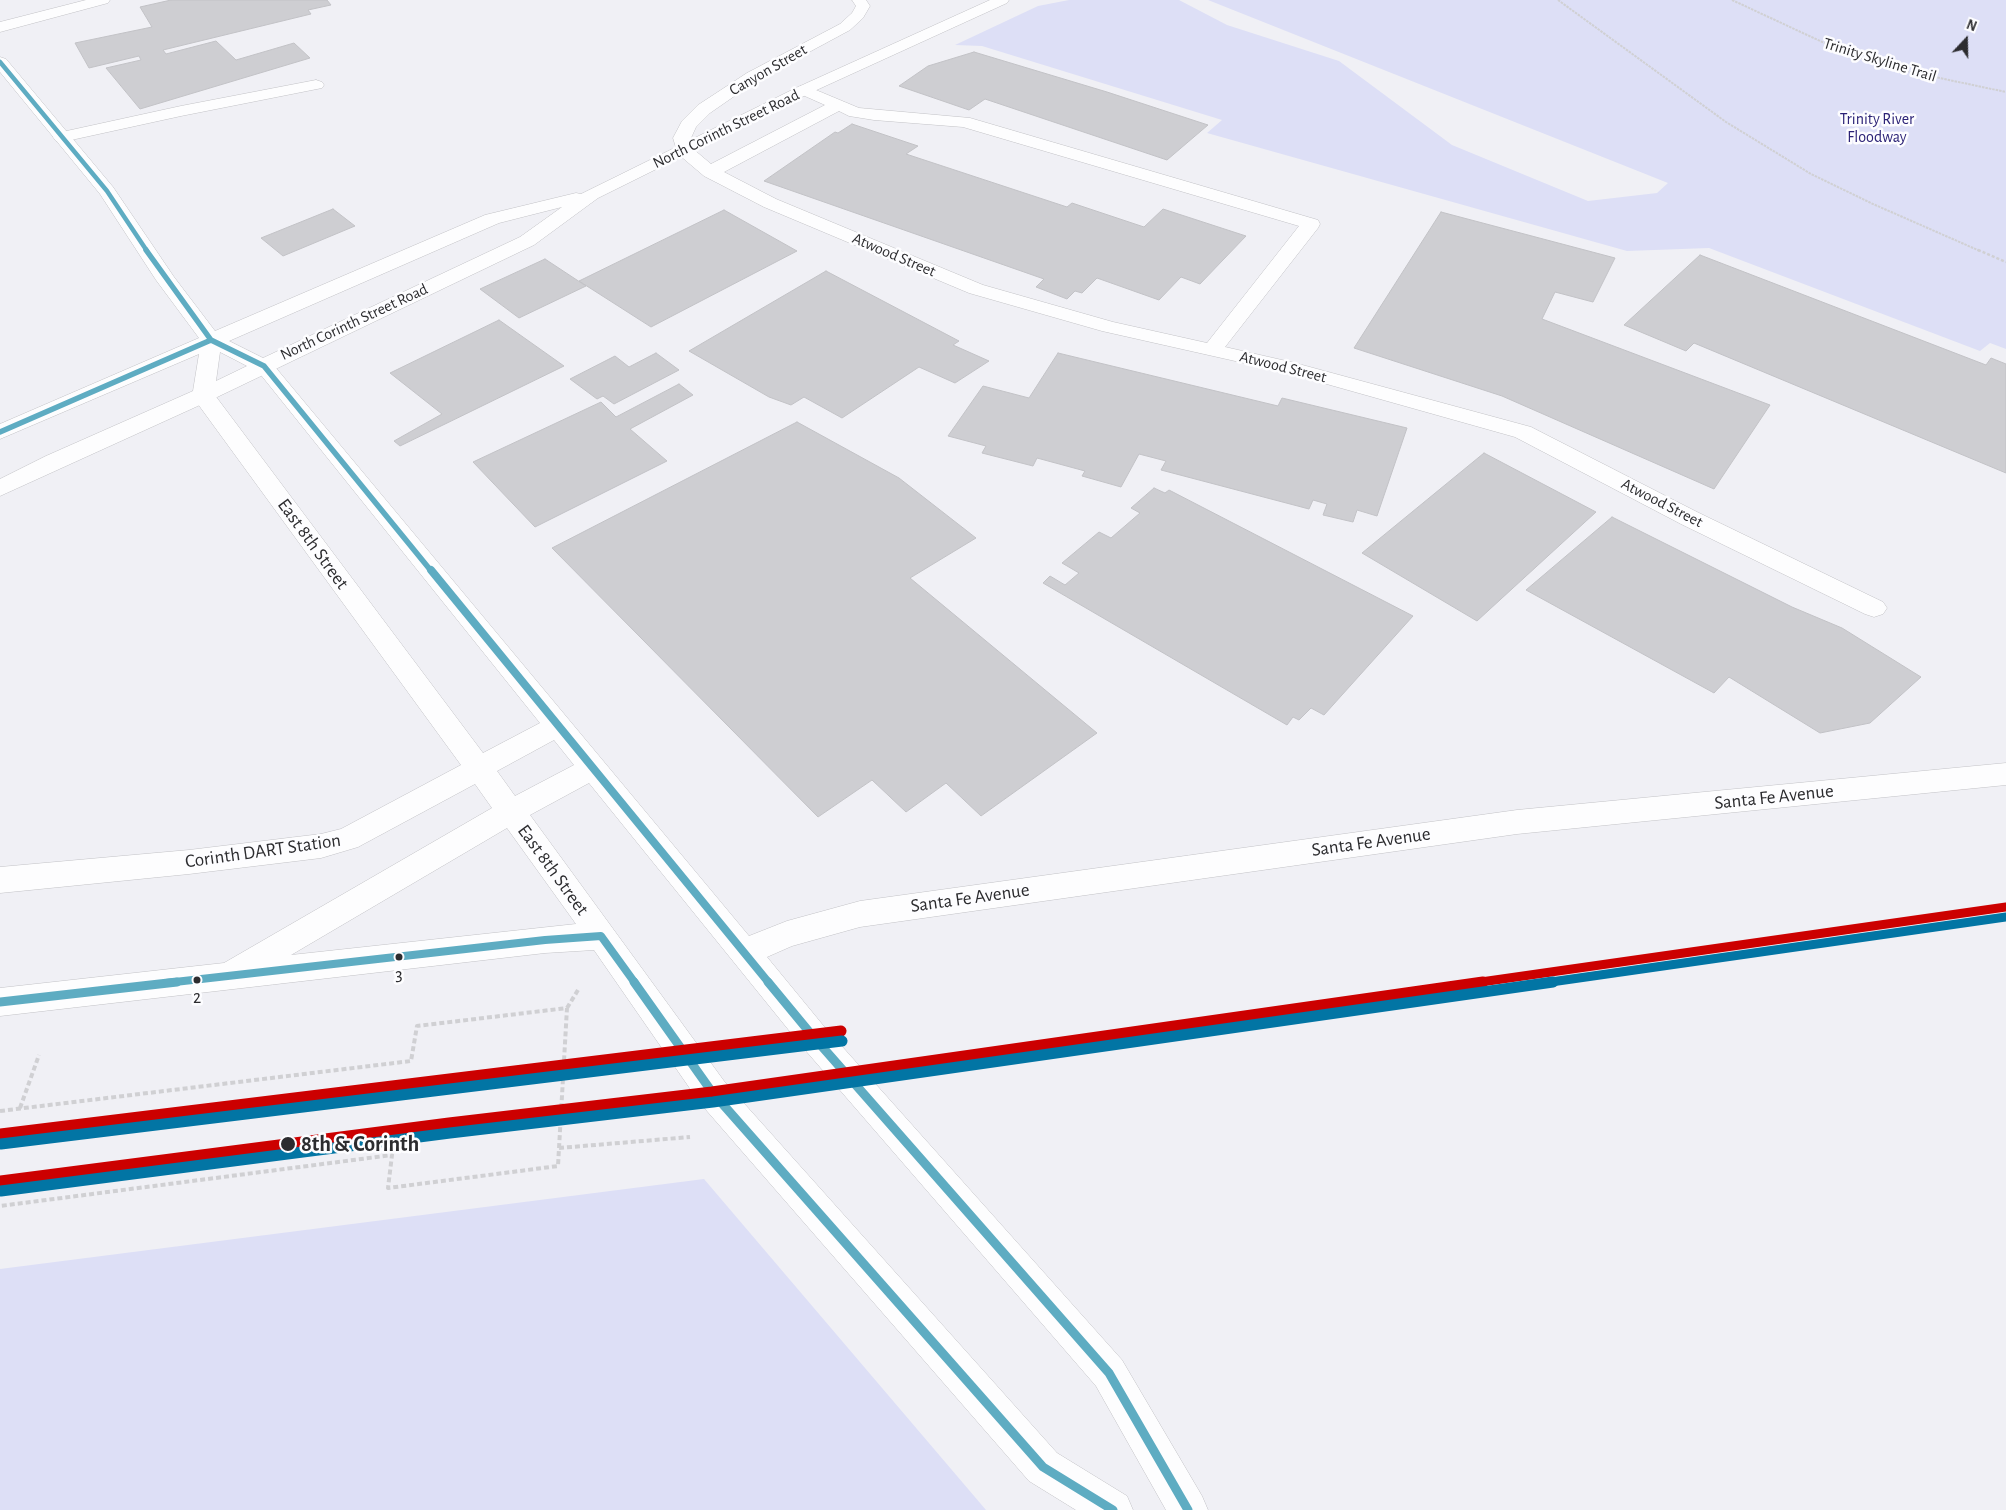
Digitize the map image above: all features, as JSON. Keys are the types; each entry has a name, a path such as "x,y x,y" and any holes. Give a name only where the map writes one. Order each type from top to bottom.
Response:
{"street":[{"path":"0,28 103,0"},
{"name":"Canyon Street","path":"684,150 682,138 688,125 704,109 752,76 845,27 858,15 863,6 859,0"},
{"name":"North Corinth Street Road","path":"0,488 54,461 203,395 526,241 592,194 804,90 1002,0"},
{"path":"0,62 107,191 166,280 210,340 264,366 811,1034 1109,1372 1188,1510"},
{"path":"62,137 181,111 316,85"},
{"path":"804,90 855,112 964,122 1311,224 1212,350"},
{"path":"710,172 838,105"},
{"name":"Atwood Street","path":"684,150 710,172 770,202 976,290 1109,327 1288,367 1523,432 1689,518 1874,608"},
{"name":"North Corinth Street Road","path":"0,432 492,220 592,194"},
{"path":"203,395 210,340"},
{"name":"East 8th Street","path":"203,395 601,936 712,1092 1043,1467 1113,1510"},
{"name":"Corinth DART Station","path":"0,880 179,863 322,846 348,839 558,725"},
{"path":"228,976 510,812 593,768"},
{"name":"Santa Fe Avenue","path":"744,952 786,934 870,913 1517,822 2006,774"},
{"path":"0,1002 601,936"}],"path":[{"path":"1558,0 1726,122 1811,174 1873,204 2006,262"},
{"name":"Trinity Skyline Trail","path":"1732,0 1848,54 1911,72 2006,92"},
{"path":"0,1206 392,1155 388,1188 558,1166 568,1008 578,990"},
{"path":"0,1111 412,1061 417,1026 568,1008"},
{"path":"20,1108 39,1055"},
{"path":"558,1148 698,1137"}],"green space":[{"name":"Trinity River Floodway","path":"1069,0 1179,0 1227,25 1339,61 1452,145 1588,201 1657,193 1668,183 1208,0 2006,0 2006,349 1990,343 1980,351 1709,248 1627,251 1207,133 1222,120 982,46 955,45 1038,6"},
{"path":"704,1179 986,1510 0,1510 0,1269"}],"building":[{"path":"171,0 327,0 331,5 308,10 311,14 163,50 166,54 216,41 236,60 294,43 310,58 140,109 106,68 141,60 139,56 89,68 75,43 152,27 140,7"},
{"path":"974,52 1208,125 1167,160 985,99 969,110 899,86 928,66"},
{"path":"852,124 918,146 906,154 1067,207 1072,203 1144,227 1163,209 1246,236 1200,284 1181,277 1159,300 1097,278 1082,293 1075,291 1067,299 1036,287 1044,279 764,181 835,132 838,133"},
{"path":"333,209 355,226 283,256 261,238"},
{"path":"724,210 797,251 651,327 579,281"},
{"path":"1441,212 1615,258 1593,302 1555,292 1542,319 1770,405 1714,489 1502,396 1354,348"},
{"path":"1700,255 1986,365 1991,358 2006,364 2006,473 1694,343 1686,351 1624,325"},
{"path":"545,259 586,286 519,318 480,289"},
{"path":"826,271 959,341 953,345 989,361 955,383 919,367 842,418 804,397 791,405 769,397 689,351"},
{"path":"499,320 564,366 400,446 394,441 442,414 390,373"},
{"path":"656,353 679,370 614,404 603,396 597,399 570,379 615,356 629,367"},
{"path":"1058,353 1278,406 1282,398 1407,428 1377,516 1357,510 1353,522 1323,515 1327,504 1313,500 1309,509 1161,470 1166,461 1139,454 1121,487 1082,476 1085,471 1037,458 1033,466 982,453 986,446 948,436 983,386 1029,398"},
{"path":"679,384 693,395 630,429 667,461 535,527 473,462 601,402 616,417"},
{"path":"797,422 899,478 976,538 910,578 1097,733 981,816 946,783 906,812 872,780 818,817 552,548"},
{"path":"1484,453 1596,512 1477,621 1362,553"},
{"path":"1154,488 1165,493 1169,490 1413,616 1324,715 1311,708 1299,720 1293,717 1287,725 1043,583 1050,576 1065,585 1079,573 1062,563 1099,532 1111,538 1140,513 1131,508"},
{"path":"1612,517 1792,607 1842,628 1921,677 1870,723 1820,733 1729,677 1714,693 1526,590"}],"transit line":[{"path":"0,62 107,191 166,280 211,340 264,366 811,1034 1109,1373 1188,1510"},
{"path":"0,432 211,340"},
{"path":"0,1181 449,1123 712,1092 2006,907"},
{"path":"1,1191 450,1133 713,1102 2006,917"},
{"path":"0,1002 545,940 601,936 712,1092 1043,1467 1113,1510"},
{"path":"0,1134 841,1031"},
{"path":"1,1144 842,1041"}],"place":[{"name":"3","path":"399,957"},
{"name":"2","path":"197,980"},
{"name":"8th & Corinth","path":"288,1144"}]}
